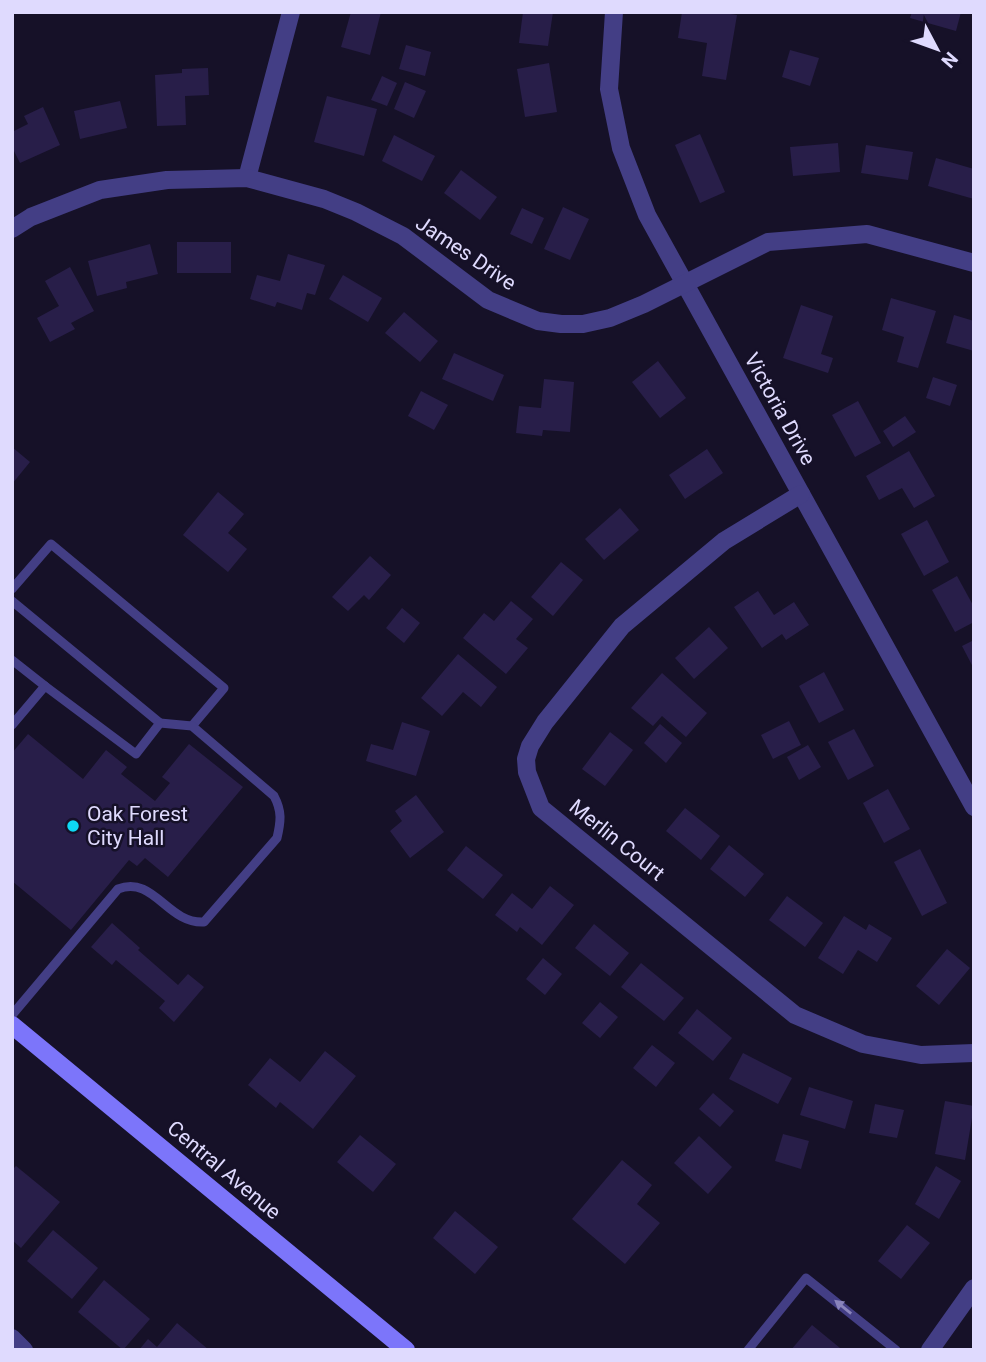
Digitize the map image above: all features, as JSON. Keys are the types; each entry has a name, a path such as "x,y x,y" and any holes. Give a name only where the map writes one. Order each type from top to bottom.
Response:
{"street":[{"path":"247,178 291,12"},
{"name":"Victoria Drive","path":"614,12 610,89 621,148 647,215 974,807"},
{"name":"James Drive","path":"12,229 32,217 100,190 167,180 247,178 324,199 403,236 488,300 538,321 583,324 610,318 645,304 768,242 867,234 974,263"},
{"name":"Merlin Court","path":"801,494 724,541 622,626 545,722 530,746 527,772 541,808 794,1015 863,1044 921,1055 974,1053"},
{"name":"Central Avenue","path":"12,1025 406,1350"},
{"path":"930,1350 974,1288"},
{"path":"12,1338 24,1350"}],"lane":[{"path":"12,589 51,544 224,688 192,726"},
{"path":"12,601 160,723 192,726 274,796 280,808 281,822 277,838 204,922 190,923 140,887 128,885 118,889 12,1015"},
{"path":"12,660 136,754 160,723"},
{"path":"12,725 45,686"},
{"path":"748,1350 806,1278 896,1350"}],"building":[{"path":"351,12 381,12 370,55 341,47"},
{"path":"523,12 553,12 548,46 519,43"},
{"path":"682,12 737,15 726,80 702,76 707,43 678,38"},
{"path":"912,12 961,12 956,31 910,18"},
{"path":"406,45 431,52 425,76 399,69"},
{"path":"790,50 819,58 810,86 782,77"},
{"path":"549,63 557,112 525,117 517,69"},
{"path":"208,68 209,95 185,96 186,125 157,126 155,75 182,73 182,69"},
{"path":"382,76 397,83 387,106 371,100"},
{"path":"405,82 426,91 414,118 394,109"},
{"path":"327,96 377,109 364,156 314,142"},
{"path":"120,101 127,128 80,139 74,111"},
{"path":"43,107 60,145 20,163 12,147 12,132 28,124 24,116"},
{"path":"700,134 725,192 700,203 675,145"},
{"path":"394,135 435,156 422,181 382,161"},
{"path":"838,143 840,172 793,176 790,147"},
{"path":"866,145 913,152 908,180 861,173"},
{"path":"936,158 974,169 974,199 928,186"},
{"path":"461,170 497,197 480,220 444,193"},
{"path":"563,207 589,219 570,260 544,249"},
{"path":"522,208 544,218 532,244 510,234"},
{"path":"177,242 231,242 231,273 177,273"},
{"path":"150,244 158,274 126,282 127,288 97,296 88,261"},
{"path":"288,254 325,265 315,295 307,293 302,310 277,302 275,307 250,299 257,275 280,281"},
{"path":"70,267 94,311 71,323 75,329 50,342 37,318 59,306 45,281"},
{"path":"343,275 382,298 368,322 329,299"},
{"path":"891,298 936,311 918,368 897,362 904,337 882,330"},
{"path":"801,305 833,316 821,354 833,358 828,373 783,358"},
{"path":"404,312 438,341 420,362 385,333"},
{"path":"954,315 974,321 974,351 946,343"},
{"path":"454,353 504,375 493,401 442,379"},
{"path":"658,361 686,398 660,418 632,382"},
{"path":"933,377 957,385 950,406 926,398"},
{"path":"544,379 574,382 570,432 543,430 542,436 516,433 519,406 541,408"},
{"path":"421,391 448,405 434,430 408,416"},
{"path":"858,401 881,443 855,457 832,415"},
{"path":"905,416 916,432 893,447 883,431"},
{"path":"12,447 30,462 12,484"},
{"path":"707,449 723,473 685,499 669,475"},
{"path":"909,451 935,496 914,508 902,488 879,500 866,476"},
{"path":"218,492 244,514 228,533 247,549 228,572 183,535"},
{"path":"620,508 639,530 604,560 585,539"},
{"path":"927,520 949,562 924,576 901,534"},
{"path":"370,556 391,575 369,600 364,595 348,611 332,597"},
{"path":"561,562 583,580 553,616 531,597"},
{"path":"957,576 974,607 974,622 955,632 932,590"},
{"path":"758,591 774,615 794,602 809,625 786,640 782,634 762,648 734,607"},
{"path":"511,601 533,619 516,639 528,648 506,674 463,638 484,613 494,621"},
{"path":"402,608 420,623 404,643 386,628"},
{"path":"709,627 728,648 694,679 675,658"},
{"path":"974,640 974,669 962,646"},
{"path":"458,654 497,687 481,707 463,692 442,716 421,698"},
{"path":"824,672 844,710 819,723 799,686"},
{"path":"662,673 707,713 686,737 662,716 653,726 631,708"},
{"path":"789,721 801,745 773,759 761,735"},
{"path":"402,722 430,731 416,776 366,761 371,744 393,750"},
{"path":"660,724 682,743 666,763 644,743"},
{"path":"854,729 874,766 848,780 828,742"},
{"path":"610,732 633,750 605,786 582,769"},
{"name":"Oak Forest City Hall","path":"28,734 83,779 106,750 127,767 121,774 155,801 170,783 162,777 189,744 243,787 168,877 145,858 137,866 129,860 71,930 12,881 12,753"},
{"path":"808,745 821,767 799,780 787,757"},
{"path":"888,789 910,829 884,843 863,803"},
{"path":"416,795 444,832 410,858 390,831 402,821 395,811"},
{"path":"685,808 720,836 701,860 666,831"},
{"path":"729,845 764,874 745,897 710,869"},
{"path":"466,846 503,875 483,899 447,870"},
{"path":"920,849 947,903 922,916 894,862"},
{"path":"550,886 574,905 542,945 520,927 517,932 495,915 512,893 532,909"},
{"path":"787,896 823,923 805,947 769,920"},
{"path":"844,916 866,930 869,924 892,938 877,962 858,950 843,974 818,958"},
{"path":"112,923 178,985 188,974 204,987 174,1022 159,1008 165,1001 116,960 112,965 91,947"},
{"path":"594,924 629,953 610,976 575,948"},
{"path":"947,949 970,968 939,1005 916,986"},
{"path":"543,958 562,974 545,995 526,979"},
{"path":"641,963 684,998 664,1021 621,987"},
{"path":"600,1002 618,1017 600,1038 582,1023"},
{"path":"697,1009 732,1038 713,1061 678,1033"},
{"path":"652,1045 675,1063 656,1087 633,1068"},
{"path":"325,1051 356,1076 313,1129 280,1102 276,1108 248,1085 270,1058 300,1082"},
{"path":"743,1053 792,1078 778,1104 729,1079"},
{"path":"809,1087 853,1101 845,1129 800,1115"},
{"path":"713,1093 734,1111 720,1127 699,1109"},
{"path":"945,1101 974,1106 965,1160 935,1154"},
{"path":"875,1104 904,1110 897,1138 869,1133"},
{"path":"783,1134 809,1141 801,1169 775,1161"},
{"path":"360,1135 396,1164 373,1192 337,1162"},
{"path":"699,1136 732,1167 708,1194 674,1163"},
{"path":"622,1160 652,1185 637,1204 660,1223 625,1264 572,1219"},
{"path":"16,1166 60,1202 21,1248 12,1240 12,1170"},
{"path":"936,1166 961,1181 939,1219 915,1204"},
{"path":"455,1211 498,1247 475,1274 433,1238"},
{"path":"907,1225 930,1243 901,1279 878,1261"},
{"path":"53,1230 98,1268 72,1299 27,1261"},
{"path":"104,1280 150,1319 123,1350 78,1312"},
{"path":"177,1323 209,1350 139,1350 148,1339 157,1347"},
{"path":"812,1325 840,1348 791,1350"}],"place":[{"name":"Oak Forest City Hall","path":"73,826"}]}
